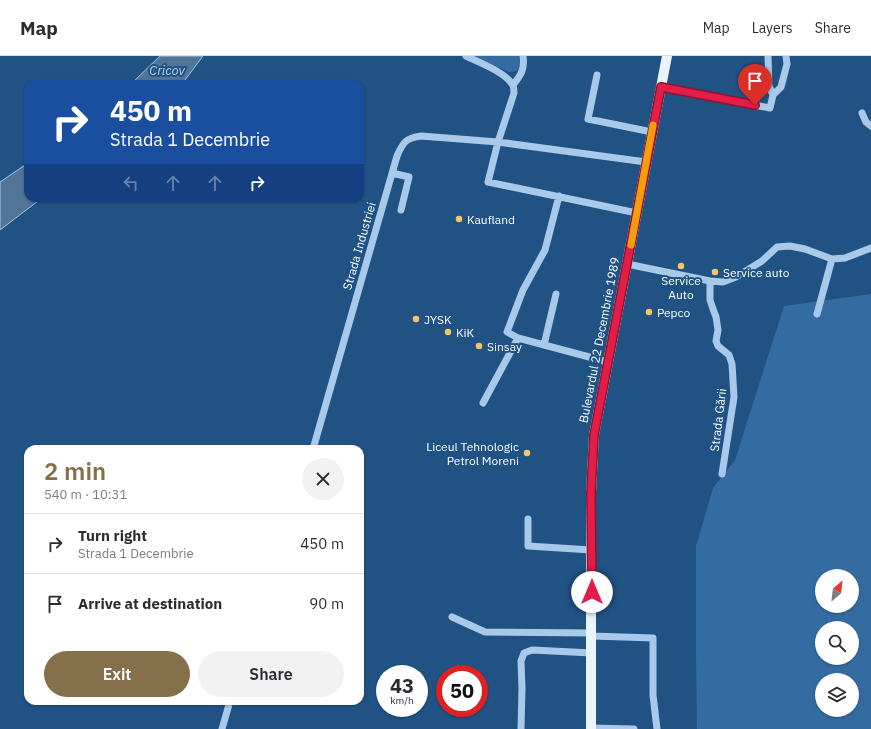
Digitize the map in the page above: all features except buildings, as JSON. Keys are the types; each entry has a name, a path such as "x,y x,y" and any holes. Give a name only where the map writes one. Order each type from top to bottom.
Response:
{"main road":[{"name":"Bulevardul 22 Decembrie 1989","path":"591,728 591,493 594,442 636,213 667,56"}],"street":[{"path":"466,56 508,78 514,85"},
{"path":"523,56 524,62 522,74 514,85 514,93 498,142 488,182 636,213"},
{"path":"661,87 770,108 772,95 769,86 768,56"},
{"path":"772,95 781,87 787,64 786,56"},
{"path":"597,75 588,119 652,132"},
{"path":"862,113 866,122 871,126"},
{"name":"Strada Industriei","path":"314,445 397,156 401,146 406,141 421,136 498,142 646,162"},
{"path":"392,173 409,177 401,210"},
{"path":"559,196 545,250 523,290 506,332 518,338 608,362"},
{"path":"627,264 710,281 722,282 736,277 762,261 774,249 781,246 805,249 832,259 845,258 871,248"},
{"path":"817,314 832,259"},
{"name":"Strada Gării","path":"710,281 710,300 716,317 718,330 716,341 718,346 729,355 732,364 734,397 722,474"},
{"path":"544,345 556,294"},
{"path":"483,403 518,338"},
{"path":"528,519 528,546 591,550"},
{"path":"452,617 485,632 653,638 653,695 657,729"},
{"path":"521,729 521,661 524,653 532,650 592,652"},
{"path":"222,729 229,705"},
{"path":"591,728 634,729"}],"shaded area":[{"path":"474,56 519,56 520,65 517,71 509,72"},
{"path":"871,294 871,729 697,729 696,546 713,488 735,460 784,306"}],"water":[{"name":"Cricov","path":"160,56 203,56 185,80 135,80"},
{"path":"24,166 24,202 37,202 0,230 0,182"}],"slow traffic":[{"path":"631,245 653,125"}],"place":[{"name":"Kaufland","path":"459,219"},
{"name":"Service Auto","path":"681,266"},
{"name":"Service auto","path":"715,272"},
{"name":"Pepco","path":"649,312"},
{"name":"JYSK","path":"416,319"},
{"name":"KiK","path":"448,332"},
{"name":"Sinsay","path":"479,346"},
{"name":"Liceul Tehnologic Petrol Moreni","path":"527,453"}],"route":[{"path":"592,592 591,493 594,435 661,87 755,105"}]}
